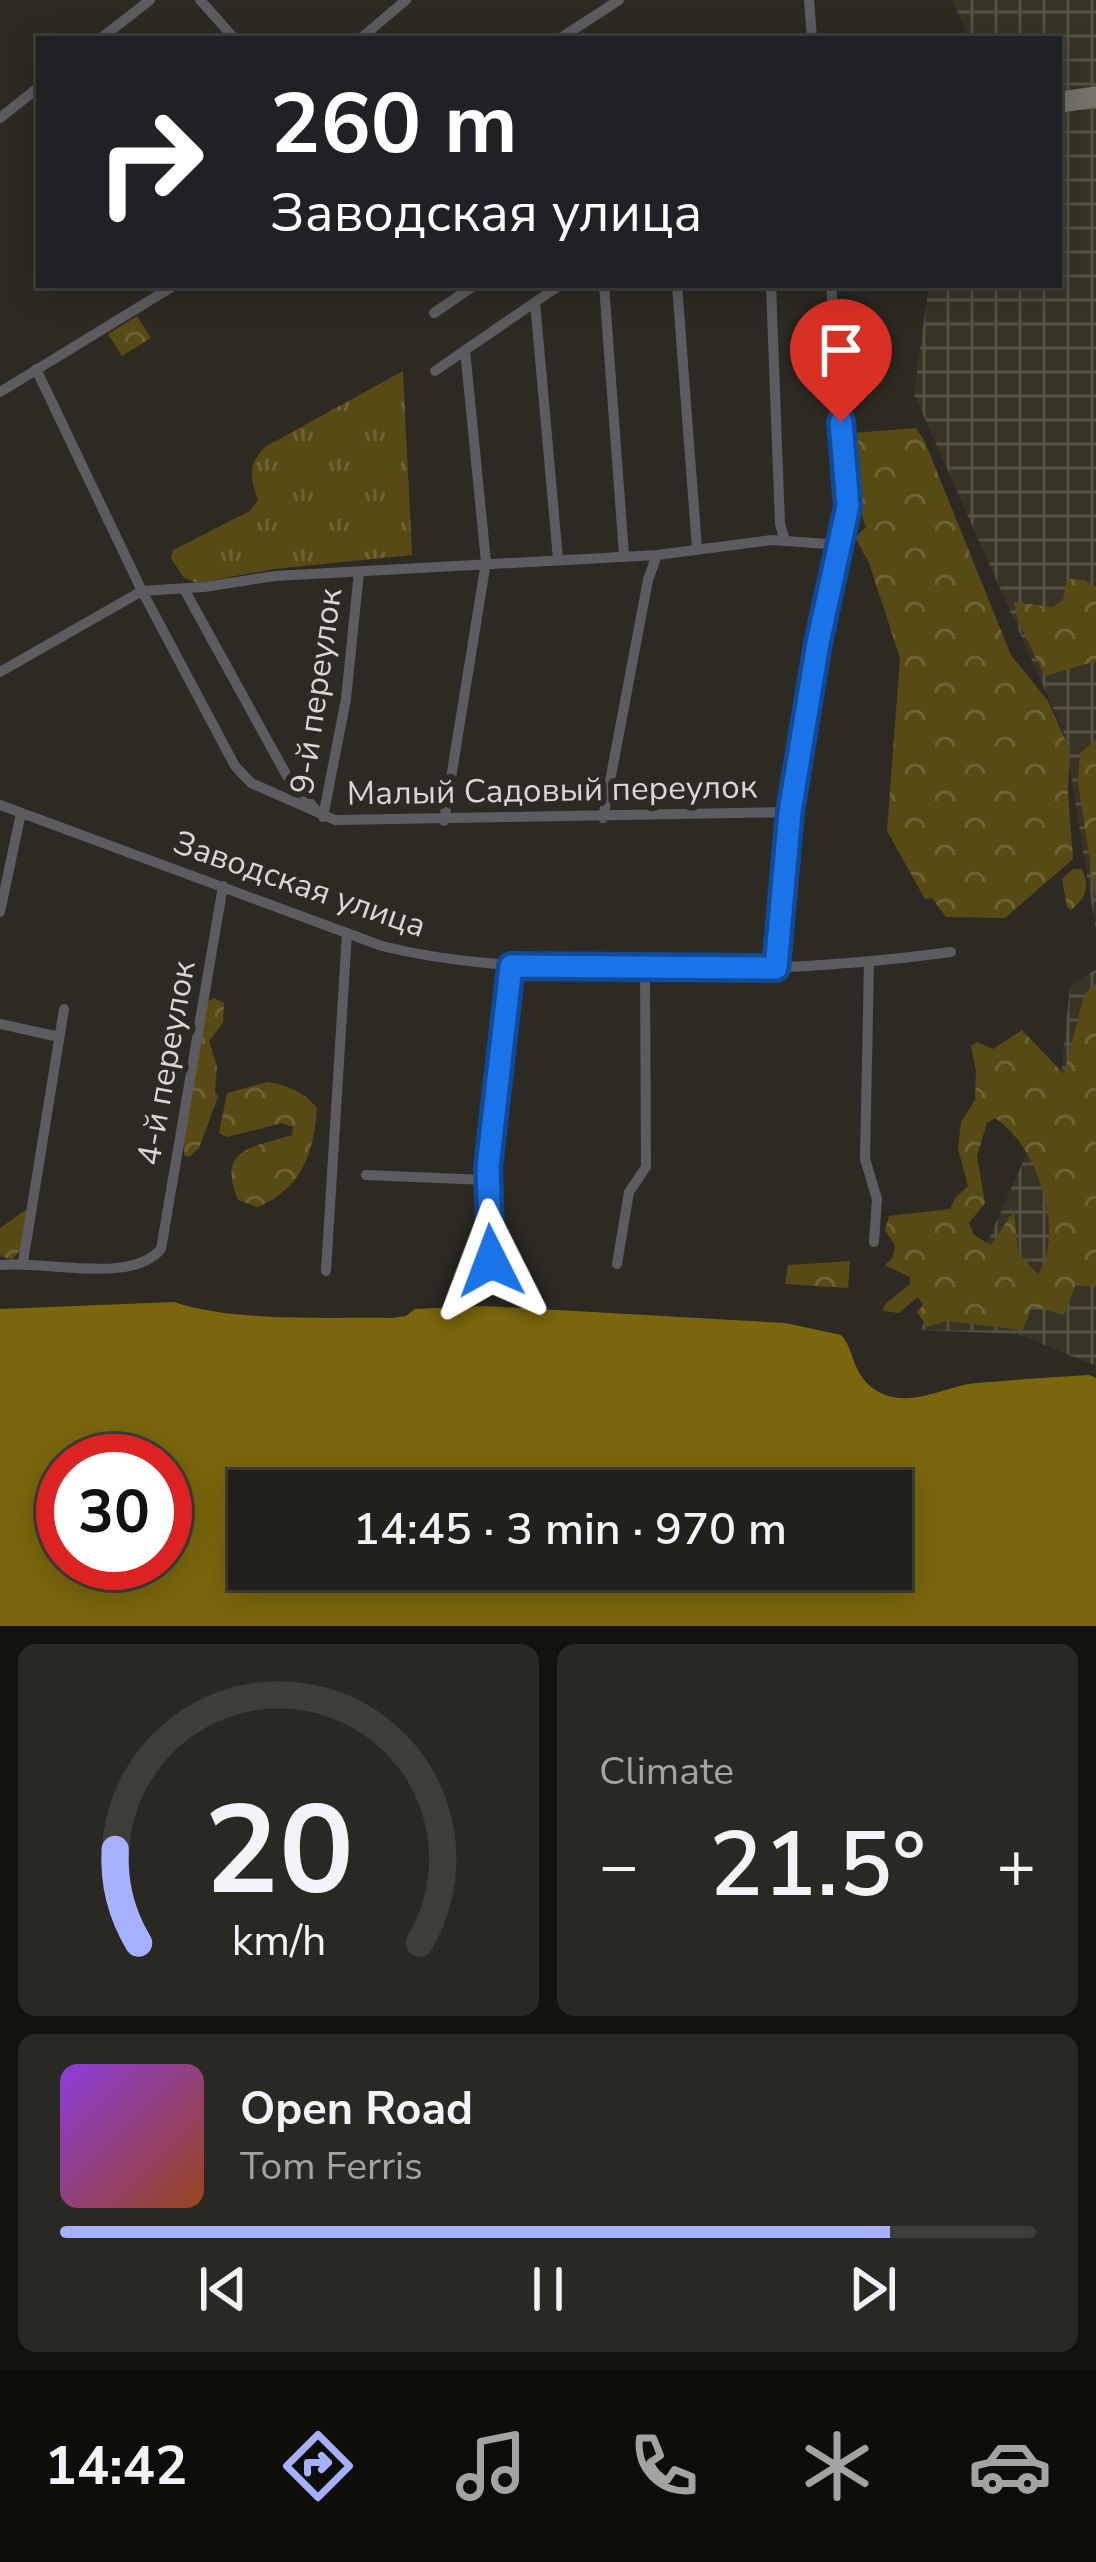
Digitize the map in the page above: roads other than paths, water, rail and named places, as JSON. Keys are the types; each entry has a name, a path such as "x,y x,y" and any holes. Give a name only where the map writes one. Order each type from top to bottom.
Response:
{"street":[{"path":"104,36 150,0"},
{"path":"200,0 232,36"},
{"path":"364,36 406,0"},
{"path":"564,36 619,0"},
{"path":"809,0 812,36"},
{"path":"0,118 36,89"},
{"path":"0,392 170,288"},
{"path":"434,313 471,288"},
{"path":"435,370 556,288"},
{"path":"604,288 624,554"},
{"path":"677,288 697,548"},
{"path":"771,288 780,524 785,541"},
{"path":"776,968 790,812 818,643 848,506 831,288"},
{"path":"535,302 558,559"},
{"path":"444,820 486,562 465,350"},
{"path":"36,369 142,591"},
{"path":"0,672 142,591 275,576 657,555 785,541 842,544"},
{"path":"603,818 648,580 657,555"},
{"name":"9-й переулок","path":"323,818 346,699 359,572"},
{"path":"184,589 287,776 323,818"},
{"name":"Малый Садовый переулок","path":"142,591 235,766 251,783 323,818 790,812"},
{"name":"Заводская улица","path":"0,806 406,952 511,966 645,970 869,963 951,952"},
{"path":"0,912 21,813"},
{"name":"4-й переулок","path":"22,1262 132,1268 151,1262 161,1249 223,886"},
{"path":"326,1271 347,933"},
{"path":"869,963 865,1159 877,1199 874,1242"},
{"path":"491,1261 487,1180 497,1058 511,966"},
{"path":"617,1264 629,1192 646,1167 645,970"},
{"path":"0,1265 22,1262 64,1009"},
{"path":"0,1024 58,1037"},
{"path":"366,1175 487,1180"}]}
